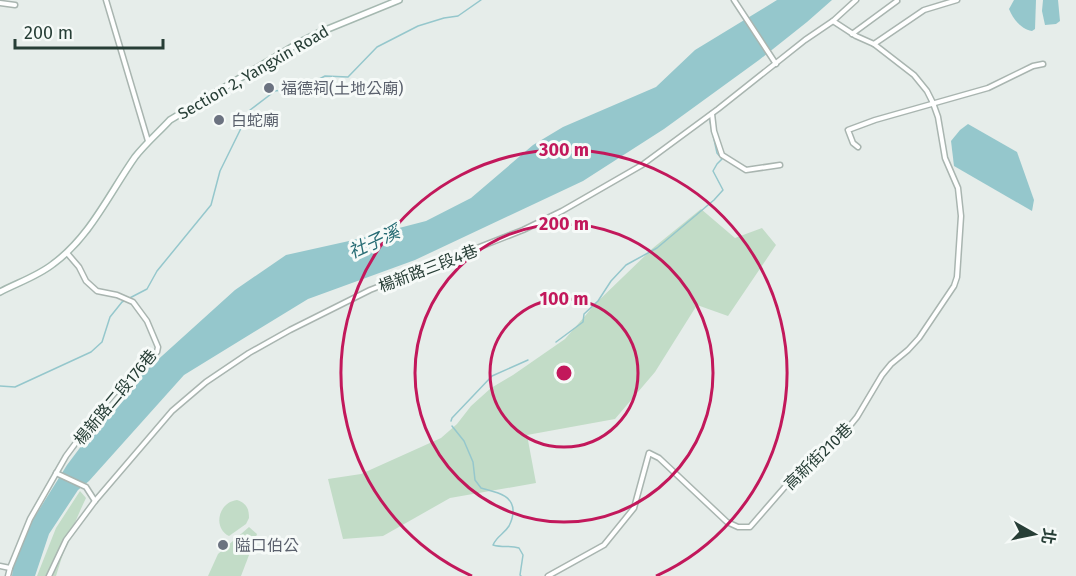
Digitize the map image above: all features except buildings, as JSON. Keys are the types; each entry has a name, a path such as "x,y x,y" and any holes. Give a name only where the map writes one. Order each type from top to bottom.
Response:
{"main road":[{"name":"Section 2, Yangxin Road","path":"0,292 52,265 67,253 93,222 148,141 170,120 297,44 399,0"}],"street":[{"path":"106,0 148,141"},
{"path":"734,0 776,64"},
{"name":"楊新路三段4巷","path":"49,576 66,540 95,501 172,411 206,382 249,353 290,330 370,290 523,230 562,211 642,165 776,64 805,39 833,21 856,0"},
{"path":"874,44 924,10 957,0"},
{"path":"852,34 897,1"},
{"path":"0,3 15,5"},
{"name":"高新街210巷","path":"548,576 604,545 634,508 649,453 659,458 726,522 734,526 750,527 790,481 848,428 882,375 919,339 953,288 956,282 962,216 958,188 945,158 938,117 933,103 914,75 874,44 852,34 833,21"},
{"path":"858,147 853,143 848,130 874,120 988,88 1033,66 1043,64"},
{"path":"712,113 714,131 722,155 746,170 780,165"},
{"name":"楊新路二段176巷","path":"57,473 66,456 104,405 132,374 157,352 158,347 147,321 133,302 117,295 97,291 67,253"},
{"path":"8,576 30,519 57,473 86,488 95,501"},
{"path":"0,566 10,568"}],"green space":[{"path":"701,209 735,238 762,228 776,245 728,316 697,305 655,372 615,419 527,435 536,483 450,498 383,536 343,539 328,479 361,474 441,438 491,388 565,339 594,305 653,248"},
{"path":"80,491 86,498 56,576 37,576 56,528"},
{"path":"237,500 246,506 249,518 246,524 229,536 221,527 220,515 226,505"},
{"path":"249,527 257,534 241,576 208,576 218,554"}],"water":[{"path":"777,0 832,0 759,60 664,129 583,181 415,260 308,299 184,375 89,481 78,490 49,534 35,576 12,576 13,567 32,521 67,465 121,393 235,290 286,255 426,221 471,198 533,145 563,127 656,87 695,50"},
{"path":"1014,0 1036,0 1035,29 1032,31 1021,26 1013,16 1009,9"},
{"path":"1043,0 1058,0 1060,21 1056,24 1045,25 1042,11"},
{"path":"968,124 1017,152 1034,200 1032,211 954,166 951,141"}],"waterway":[{"name":"社子溪","path":"0,386 15,387 91,352 102,342 110,317 122,302 147,289 157,271 211,205 220,171 250,110 275,91 304,87 325,76 348,77 377,47 418,26 458,16 481,0"},
{"path":"556,342 583,322 584,314 598,301 611,281 626,265 657,248 723,190 713,171 722,159 717,153 710,121"},
{"path":"451,421 492,376 528,360"},
{"path":"452,426 464,441 473,462 475,480 481,488 502,495 510,501 513,515 509,526 493,545 519,548 523,555 521,576"}],"place":[{"name":"福德祠(土地公廟)","path":"269,88"},
{"name":"白蛇廟","path":"219,120"},
{"name":"隘口伯公","path":"223,545"}]}
